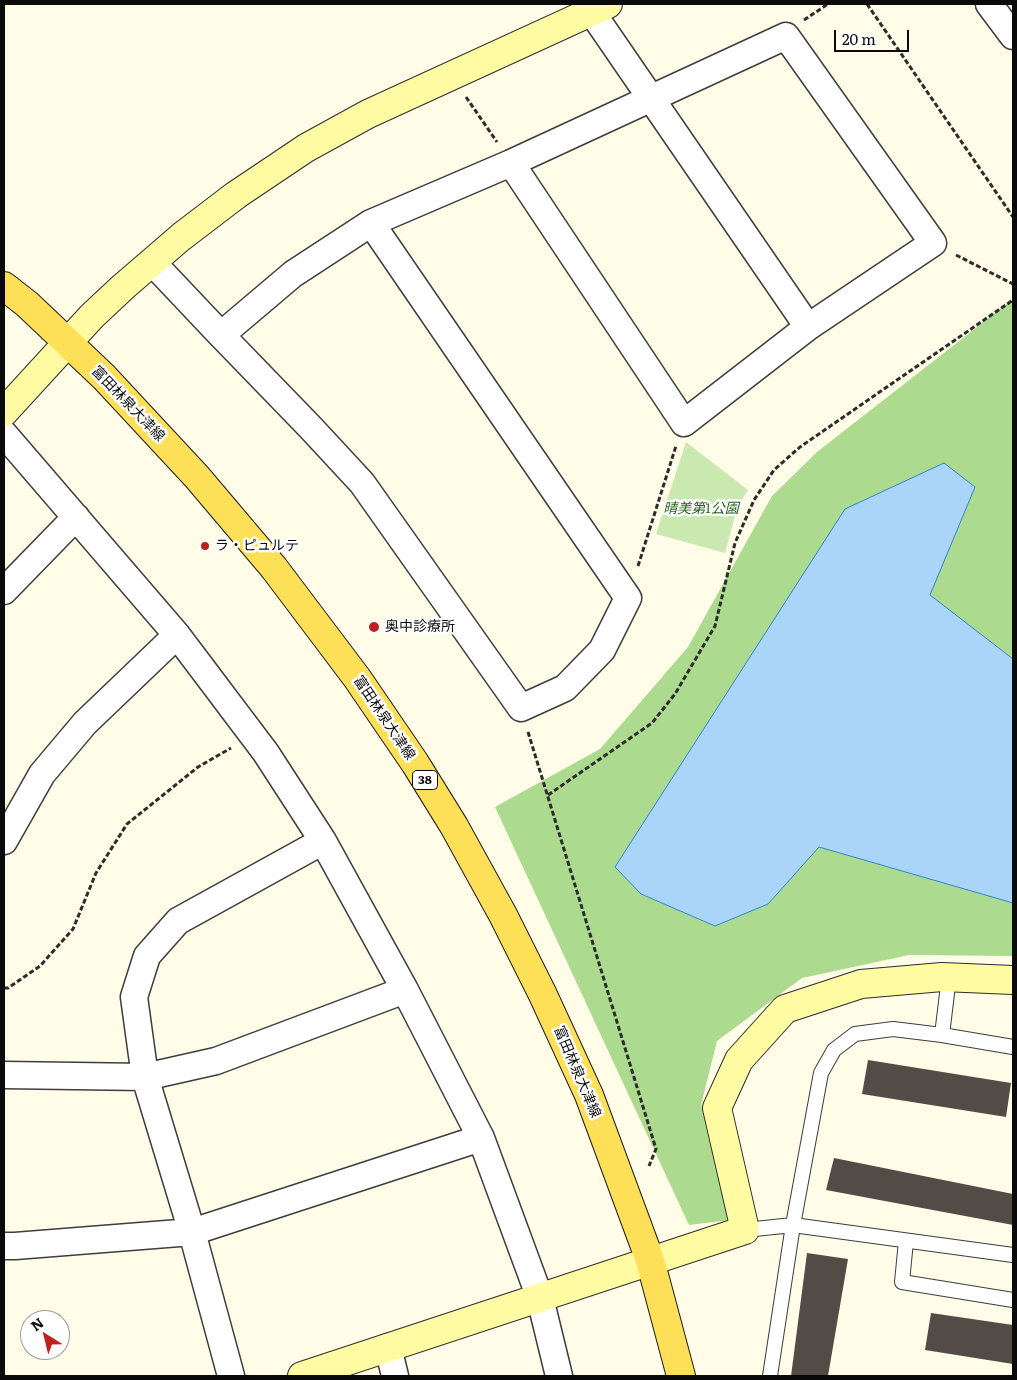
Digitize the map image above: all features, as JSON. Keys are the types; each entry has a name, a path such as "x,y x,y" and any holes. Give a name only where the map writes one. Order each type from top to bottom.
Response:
{"main road":[{"name":"富田林泉大津線","path":"4,286 27,304 104,377 197,476 274,568 357,678 415,763 454,826 503,915 543,994 589,1095 650,1260 681,1376"}],"street":[{"path":"989,4 1013,36"},
{"path":"4,412 98,310 181,236 236,195 306,148 368,114 600,8 650,99 808,327"},
{"path":"221,335 293,274 371,223 511,163 786,36 933,243 808,327 684,422 511,163"},
{"path":"152,262 312,428 362,483 521,708 565,688 602,650 628,598 371,223"},
{"path":"4,434 177,635 266,753 323,841 405,990 481,1138 540,1298 559,1376"},
{"path":"4,591 76,517"},
{"path":"4,841 42,774 85,723 177,635"},
{"path":"231,1376 192,1232 145,1077 134,997 147,956 178,921 323,841"},
{"path":"302,1376 745,1230 717,1108 739,1060 785,1009 861,984 950,977 1013,980"},
{"path":"4,1075 145,1077 216,1061 405,990"},
{"path":"4,1246 192,1232 481,1138"},
{"path":"388,1347 396,1376"}],"lane":[{"path":"942,1034 950,977"},
{"path":"770,1376 793,1225 821,1072 834,1050 855,1034 893,1029 942,1034 1013,1047"},
{"path":"745,1230 793,1225 1013,1255"},
{"path":"906,1241 902,1282 1013,1300"}],"path":[{"path":"867,4 1013,217"},
{"path":"452,75 511,163"},
{"path":"933,243 1013,284"},
{"path":"548,795 652,723 675,694 715,626 735,543 754,500 774,470 800,447 1013,300"},
{"path":"628,598 684,422"},
{"path":"521,708 656,1149 650,1166"},
{"path":"4,988 8,988 40,966 73,929 96,873 127,824 198,767 253,735"}],"green space":[{"path":"1013,299 1013,956 909,955 802,978 717,1041 701,1105 730,1220 689,1225 495,807 600,749 688,647 772,496 817,452"},
{"name":"晴美第1公園","path":"686,442 748,490 738,505 725,553 656,534"}],"water":[{"path":"944,463 975,487 930,595 1013,659 1013,903 819,847 768,904 715,926 641,894 615,867 845,509"}],"building":[{"path":"868,1060 1011,1083 1006,1117 862,1094"},
{"path":"834,1158 1013,1194 1013,1225 826,1190"},
{"path":"807,1253 848,1259 828,1376 791,1376"},
{"path":"931,1313 1013,1325 1013,1364 925,1350"}],"place":[{"name":"ラ・ピュルテ","path":"205,546"},
{"name":"奥中診療所","path":"374,627"}]}
